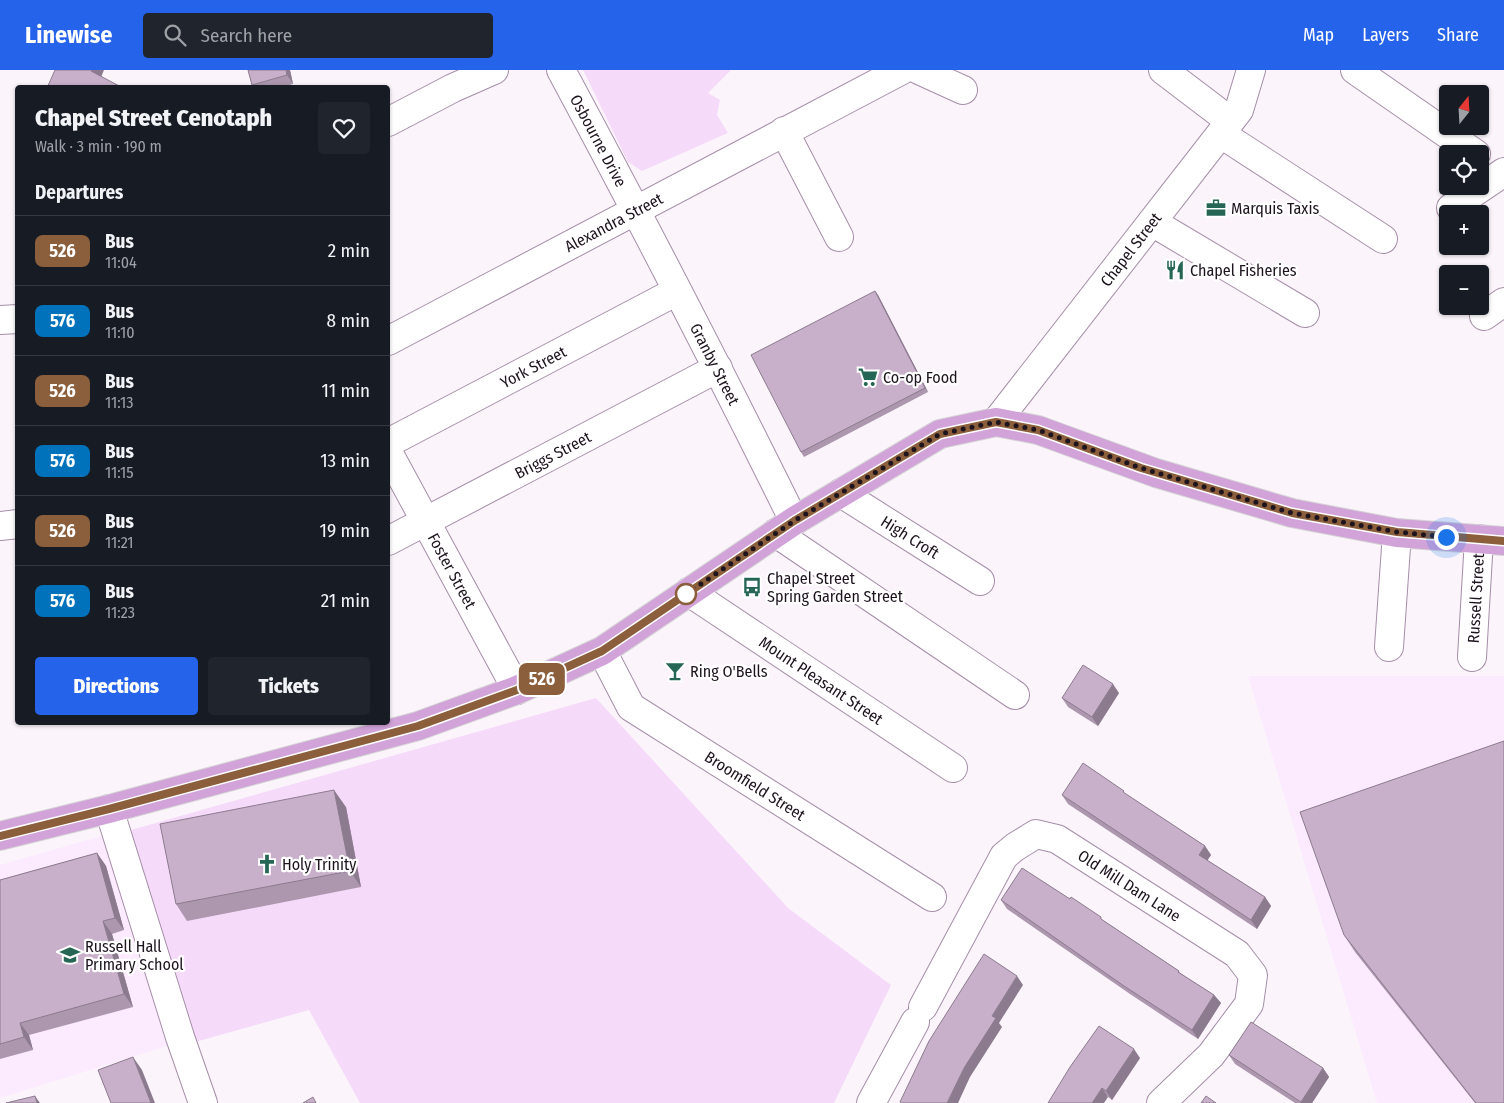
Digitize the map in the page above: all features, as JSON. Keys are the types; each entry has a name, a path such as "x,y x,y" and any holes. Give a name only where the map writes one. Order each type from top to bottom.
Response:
{"main road":[{"path":"0,836 109,809 418,726 517,690 602,651 785,527 940,434 996,422 1038,430 1141,468 1292,513 1397,532 1492,540"}],"street":[{"path":"390,121 447,79 494,70"},
{"name":"Osbourne Drive","path":"561,70 636,210"},
{"name":"Alexandra Street","path":"390,340 902,70"},
{"path":"919,70 963,90"},
{"path":"1164,70 1225,128 1383,239"},
{"name":"Chapel Street","path":"996,422 1239,110 1251,70"},
{"path":"1370,74 1464,145"},
{"path":"784,131 839,237"},
{"path":"1455,205 1504,172 1489,162"},
{"name":"Granby Street","path":"636,210 718,368 785,527"},
{"path":"1152,222 1305,313"},
{"name":"York Street","path":"390,442 677,291"},
{"path":"0,320 15,319"},
{"name":"Briggs Street","path":"390,540 718,368"},
{"name":"Foster Street","path":"390,456 517,690"},
{"name":"High Croft","path":"841,493 980,581"},
{"path":"0,526 15,524"},
{"path":"785,527 1015,695"},
{"path":"1389,647 1397,532"},
{"name":"Russell Street","path":"1472,657 1492,540"},
{"name":"Mount Pleasant Street","path":"689,592 953,768"},
{"name":"Broomfield Street","path":"602,651 630,707 932,897"},
{"path":"109,809 180,1037 204,1103"},
{"name":"Old Mill Dam Lane","path":"871,1103 1004,856 1036,834 1057,838 1238,954 1253,975 1249,1004 1211,1055 1162,1103"}],"shaded area":[{"path":"583,70 731,70 708,93 720,100 717,115 728,133 642,171 628,162"},
{"path":"1248,676 1504,676 1504,1103 1377,1103"},
{"path":"596,698 788,908 891,985 834,1103 360,1103 309,1010 195,1042 131,830"},
{"name":"Russell Hall Primary School","path":"105,835 167,1046 0,1098 0,865"}],"building":[{"path":"55,70 92,70 117,85 48,85"},
{"path":"248,70 286,70 287,75 252,85"},
{"name":"Co-op Food","path":"875,291 925,388 801,452 751,355"},
{"path":"1083,665 1113,684 1092,717 1062,698"},
{"path":"1504,741 1504,1103 1476,1103 1344,935 1300,812"},
{"path":"1083,763 1205,846 1199,855 1265,897 1251,920 1062,795"},
{"name":"Holy Trinity","path":"334,790 350,871 176,904 160,824"},
{"path":"97,853 115,918 103,921 124,994 20,1023 24,1037 0,1044 0,880"},
{"path":"1022,868 1070,899 1071,897 1214,995 1192,1030 1124,986 1001,900"},
{"path":"984,954 1017,976 992,1016 996,1018 964,1068 947,1103 900,1102 929,1041"},
{"path":"1251,1022 1323,1068 1301,1102 1229,1055"},
{"path":"1099,1026 1134,1049 1106,1091 1102,1088 1092,1103 1048,1103 1070,1067"},
{"path":"133,1057 151,1103 111,1103 98,1070"},
{"path":"35,1096 37,1103 6,1103"},
{"path":"1206,1096 1216,1103 1201,1103"},
{"path":"313,1097 316,1103 303,1103"}],"bus line":[{"name":"526","path":"0,836 109,809 418,726 517,690 602,651 794,521 940,434 996,422 1038,430 1141,468 1292,513 1397,532 1504,541"}],"place":[{"name":"Marquis Taxis","path":"1216,208"},
{"name":"Chapel Fisheries","path":"1175,270"},
{"name":"Co-op Food","path":"868,377"},
{"name":"Chapel Street Spring Garden Street","path":"752,587"},
{"name":"Ring O'Bells","path":"675,671"},
{"name":"Holy Trinity","path":"267,864"},
{"name":"Russell Hall Primary School","path":"70,955"}],"route":[{"path":"686,594 794,521 940,434 996,422 1038,430 1141,468 1292,513 1397,532 1446,537"}]}
